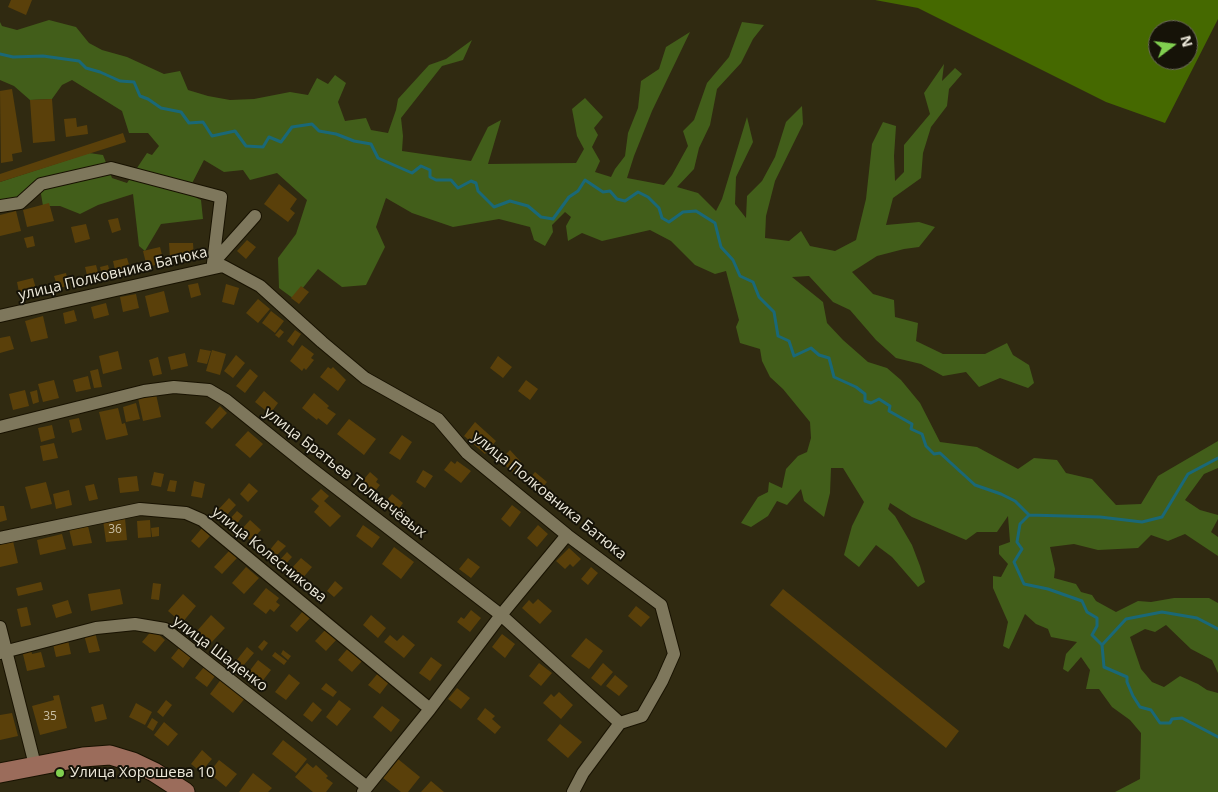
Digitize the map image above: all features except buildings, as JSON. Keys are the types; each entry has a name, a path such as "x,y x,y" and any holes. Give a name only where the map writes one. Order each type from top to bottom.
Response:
{"main road":[{"path":"0,773 83,757 110,755 133,762 154,772 185,792"}],"street":[{"path":"0,206 20,203 41,184 111,168 221,197 218,264"},
{"path":"218,264 255,216"},
{"name":"улица Полковника Батюка","path":"0,316 218,264 260,286 364,378 438,419 467,453 567,536 661,605 674,654 662,681 642,716 620,724"},
{"name":"улица Братьев Толмачёвых","path":"0,427 144,391 174,387 209,390 233,405 308,466 502,615 620,724"},
{"name":"улица Колесникова","path":"0,538 140,509 186,513 202,520 430,708"},
{"path":"365,789 502,615 567,536"},
{"name":"улица Шаденко","path":"3,652 96,628 136,624 165,629 365,789"},
{"path":"0,627 3,652 35,766"},
{"path":"573,792 583,773 620,724"}],"green space":[{"path":"875,0 1218,0 1218,19 1198,58 1198,20 1148,20 1148,70 1192,70 1165,123 1106,102 918,8"},
{"path":"49,20 76,27 89,43 102,50 127,57 164,74 180,71 188,90 208,96 230,100 254,99 290,92 308,95 317,78 328,84 335,75 346,83 338,102 345,121 366,118 371,130 388,133 398,99 429,65 446,59 472,40 463,60 442,66 401,118 402,151 471,161 488,127 501,120 488,164 576,163 584,149 577,136 572,109 585,98 603,117 594,128 598,135 592,147 600,161 595,172 611,177 625,156 628,133 638,108 641,81 659,69 666,47 690,32 652,111 627,178 664,185 672,175 688,146 683,131 694,120 707,83 729,57 742,22 764,25 753,39 741,63 717,89 710,125 699,148 694,169 677,187 698,193 716,211 722,199 747,117 753,142 736,177 735,204 746,218 747,196 762,181 775,157 786,122 802,106 803,124 775,181 766,216 765,238 789,241 801,231 810,246 835,251 856,240 866,199 872,144 883,122 896,126 895,181 904,172 904,145 930,114 924,93 944,64 942,81 955,68 962,74 949,89 947,106 931,127 923,153 921,178 893,198 886,225 919,222 935,227 919,247 877,256 852,272 873,294 894,300 895,317 918,323 916,341 943,354 985,354 1007,343 1013,355 1029,365 1034,383 1028,388 1000,378 979,387 966,372 943,376 921,364 896,358 876,340 850,310 833,302 809,276 792,277 823,302 827,323 843,340 868,362 887,368 901,380 920,403 940,442 977,447 1018,469 1034,458 1057,460 1066,473 1092,479 1116,505 1141,504 1158,476 1218,441 1218,468 1204,474 1185,500 1200,510 1218,515 1218,519 1211,532 1218,537 1218,556 1185,534 1168,541 1151,535 1138,548 1098,550 1074,544 1050,547 1055,569 1054,578 1076,584 1081,592 1092,595 1096,601 1116,612 1138,601 1151,602 1174,598 1209,598 1218,603 1218,673 1212,660 1191,649 1166,625 1155,632 1145,629 1130,637 1141,669 1152,682 1164,687 1180,676 1207,690 1218,693 1218,792 1115,792 1140,779 1141,733 1130,720 1112,707 1099,689 1086,689 1090,670 1081,657 1068,672 1063,669 1066,654 1077,642 1051,637 1048,629 1036,624 1025,614 1009,649 1003,646 1008,622 993,588 993,576 1001,577 1008,564 999,554 999,546 1010,542 1008,516 997,532 977,532 966,540 912,517 890,503 888,509 895,516 912,545 920,566 925,582 918,587 892,557 876,545 859,567 844,555 852,526 864,502 843,468 831,468 830,493 824,517 804,501 801,489 787,505 777,501 768,516 751,527 741,523 758,497 768,492 769,482 782,488 786,469 798,456 807,452 811,438 810,422 783,389 770,377 762,361 760,349 740,343 736,327 739,320 726,271 715,274 695,265 671,241 650,230 602,241 582,233 568,241 566,226 571,217 565,212 552,225 553,232 545,246 534,240 530,227 499,219 453,227 412,213 386,198 376,227 385,247 366,285 342,287 318,269 294,299 279,288 278,258 296,234 307,200 277,173 250,180 243,170 224,172 204,160 187,193 201,200 203,219 161,224 145,251 139,246 133,194 98,205 80,214 60,206 43,206 40,188 0,204 0,182 89,153 103,155 112,178 127,183 147,153 152,155 159,146 148,133 129,133 122,111 72,80 62,85 52,99 30,100 14,86 0,80 0,22 2,26 17,30"}],"waterway":[{"path":"0,54 13,57 43,56 79,61 86,68 120,81 134,82 140,96 161,108 181,112 189,123 203,122 212,136 235,131 246,146 263,147 269,137 281,142 292,127 312,124 319,131 371,144 378,158 412,173 421,166 430,170 430,177 436,180 451,180 458,188 471,181 476,183 478,191 494,207 510,201 528,206 541,217 553,219 569,197 578,191 585,180 603,192 610,191 617,199 625,201 638,192 648,197 659,208 662,218 669,222 683,212 696,211 715,223 721,247 733,260 740,276 753,282 759,297 774,312 778,336 789,341 794,356 811,348 819,355 829,358 834,377 856,387 865,394 865,401 871,403 879,399 890,406 889,411 912,424 911,429 922,434 926,446 934,454 940,453 975,485 1015,501 1029,515 1020,524 1017,542 1022,549 1014,562 1024,584 1048,589 1082,601 1087,612 1097,618 1097,626 1092,635 1102,645 1104,667 1127,677 1127,682 1133,696 1140,707 1151,710 1160,723 1170,723 1172,719 1182,718 1218,737"},
{"path":"1029,515 1100,517 1142,522 1162,517 1188,474 1218,458"},
{"path":"1102,645 1126,619 1162,612 1197,618 1218,629"}],"place":[{"name":"Улица Хорошева 10","path":"60,773"}]}
